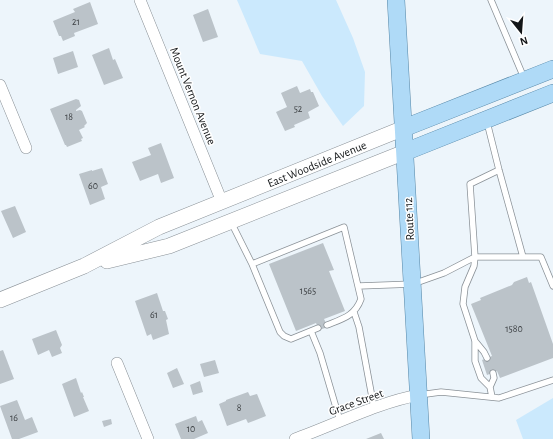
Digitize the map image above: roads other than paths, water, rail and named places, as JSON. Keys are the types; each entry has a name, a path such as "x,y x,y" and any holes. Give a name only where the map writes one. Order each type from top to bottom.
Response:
{"main road":[{"name":"Route 112","path":"396,0 422,439"},
{"name":"East Woodside Avenue","path":"0,300 84,266 159,227 553,69"},
{"name":"East Woodside Avenue","path":"84,266 169,246 553,93"}],"street":[{"name":"Mount Vernon Avenue","path":"140,0 222,202"},
{"path":"0,84 26,148"},
{"path":"117,363 148,439"},
{"name":"Grace Street","path":"301,438 374,408 407,397 419,395"}],"lane":[{"path":"491,0 525,80"},
{"path":"487,120 523,257"},
{"path":"492,397 490,387 481,378 475,361 475,341 463,304 465,287 474,266 475,257 470,184 499,170"},
{"path":"231,222 252,264 280,332 284,336 291,339 318,328"},
{"path":"252,264 344,227 361,299 359,306 349,317 327,325"},
{"path":"359,286 413,284 444,274 475,257 541,257 553,286"},
{"path":"354,312 359,327 374,408"},
{"path":"311,331 320,353 340,421"},
{"path":"475,341 487,358"},
{"path":"490,387 494,378 493,372"},
{"path":"419,395 441,392 499,398 553,380"}]}
